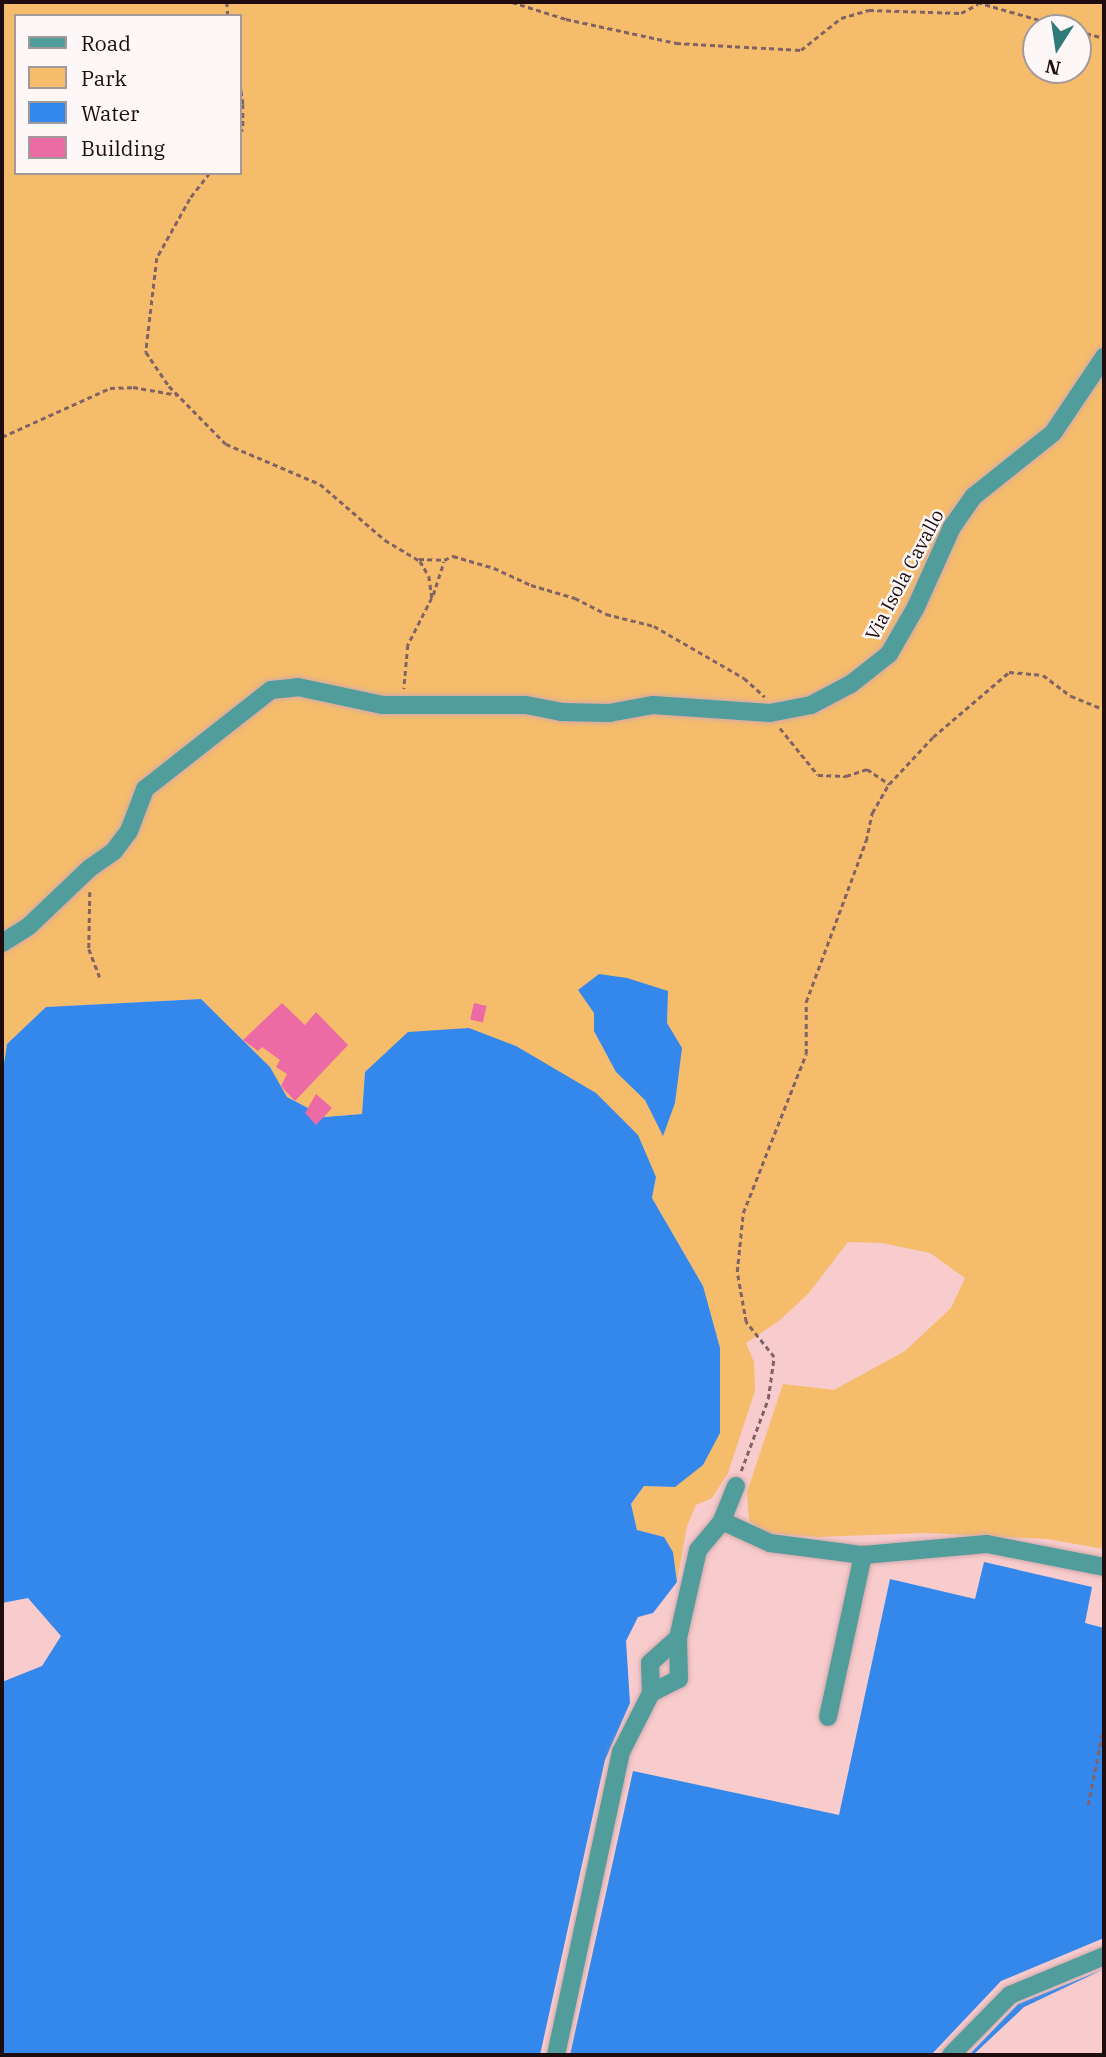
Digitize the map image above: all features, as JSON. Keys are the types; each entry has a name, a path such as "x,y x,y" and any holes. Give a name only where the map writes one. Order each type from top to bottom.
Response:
{"street":[{"name":"Via Isola Cavallo","path":"2,943 29,926 90,868 114,851 129,831 145,789 271,690 298,687 383,705 526,705 561,712 609,713 653,705 771,713 811,705 851,684 889,654 916,607 952,527 974,496 1053,433 1104,357"},
{"path":"652,1693 679,1679 678,1638 698,1550 722,1521 736,1486"},
{"path":"722,1521 771,1543 863,1555 987,1544 1104,1567"},
{"path":"828,1717 863,1555"},
{"path":"556,2055 621,1752 652,1693 650,1663 678,1638"},
{"path":"951,2055 1010,1995 1104,1956"}],"path":[{"path":"512,2 566,19 676,43 801,50 841,18 869,10 961,13 977,3 1022,16"},
{"path":"208,175 190,199 158,258 146,352 178,395 226,444 320,484 385,540 416,559 429,576 432,598"},
{"path":"2,438 110,388 133,387 178,395"},
{"path":"416,559 444,560 453,556 575,598 606,614 654,626 744,678 764,693 771,713 794,749 818,775 846,776 867,769 889,784"},
{"path":"404,705 408,645 432,598 444,560"},
{"path":"736,1486 768,1399 774,1357 746,1322 737,1272 743,1213 806,1054 806,1002 866,841 872,813 889,784 933,737 1009,672 1043,675 1071,696 1104,709"},
{"path":"90,868 89,949 100,977"},
{"path":"1088,1805 1104,1724"}],"green space":[{"path":"2,2 1104,2 1104,1549 1047,1539 925,1533 817,1537 767,1533 749,1521 747,1492 783,1384 834,1390 905,1351 951,1308 965,1278 930,1253 882,1243 848,1242 808,1294 779,1321 746,1343 754,1362 755,1391 728,1473 712,1498 696,1505 687,1526 677,1582 673,1552 664,1537 637,1530 631,1505 644,1486 675,1487 703,1286 652,1198 656,1177 365,1071 362,1114 325,1117 287,1097 270,1067 201,999 46,1007 7,1044 2,1077"}],"water":[{"path":"599,974 627,978 668,991 667,1023 682,1048 675,1103 663,1136 645,1100 616,1072 594,1031 594,1013 578,990"},
{"path":"201,999 270,1067 287,1097 325,1117 362,1114 365,1072 408,1032 469,1028 516,1046 596,1093 638,1135 656,1177 652,1198 703,1286 720,1348 720,1433 703,1465 675,1487 644,1486 631,1504 637,1530 664,1537 673,1552 677,1582 653,1613 638,1617 626,1641 630,1703 605,1760 540,2055 2,2055 2,1682 42,1666 61,1636 28,1598 2,1603 2,1077 7,1044 46,1007"},
{"path":"984,1562 1092,1587 1085,1623 1104,1628 1104,1938 1001,1981 931,2055 570,2055 633,1771 839,1815 890,1579 975,1599"},
{"path":"1104,1969 1024,2007 973,2055 969,2055 1018,2004"}],"building":[{"path":"282,1003 305,1025 316,1012 348,1045 295,1101 281,1086 287,1074 276,1067 280,1060 262,1047 258,1051 243,1040"},
{"path":"474,1003 487,1006 483,1022 470,1020"},
{"path":"316,1094 332,1108 316,1125 305,1113"}]}
